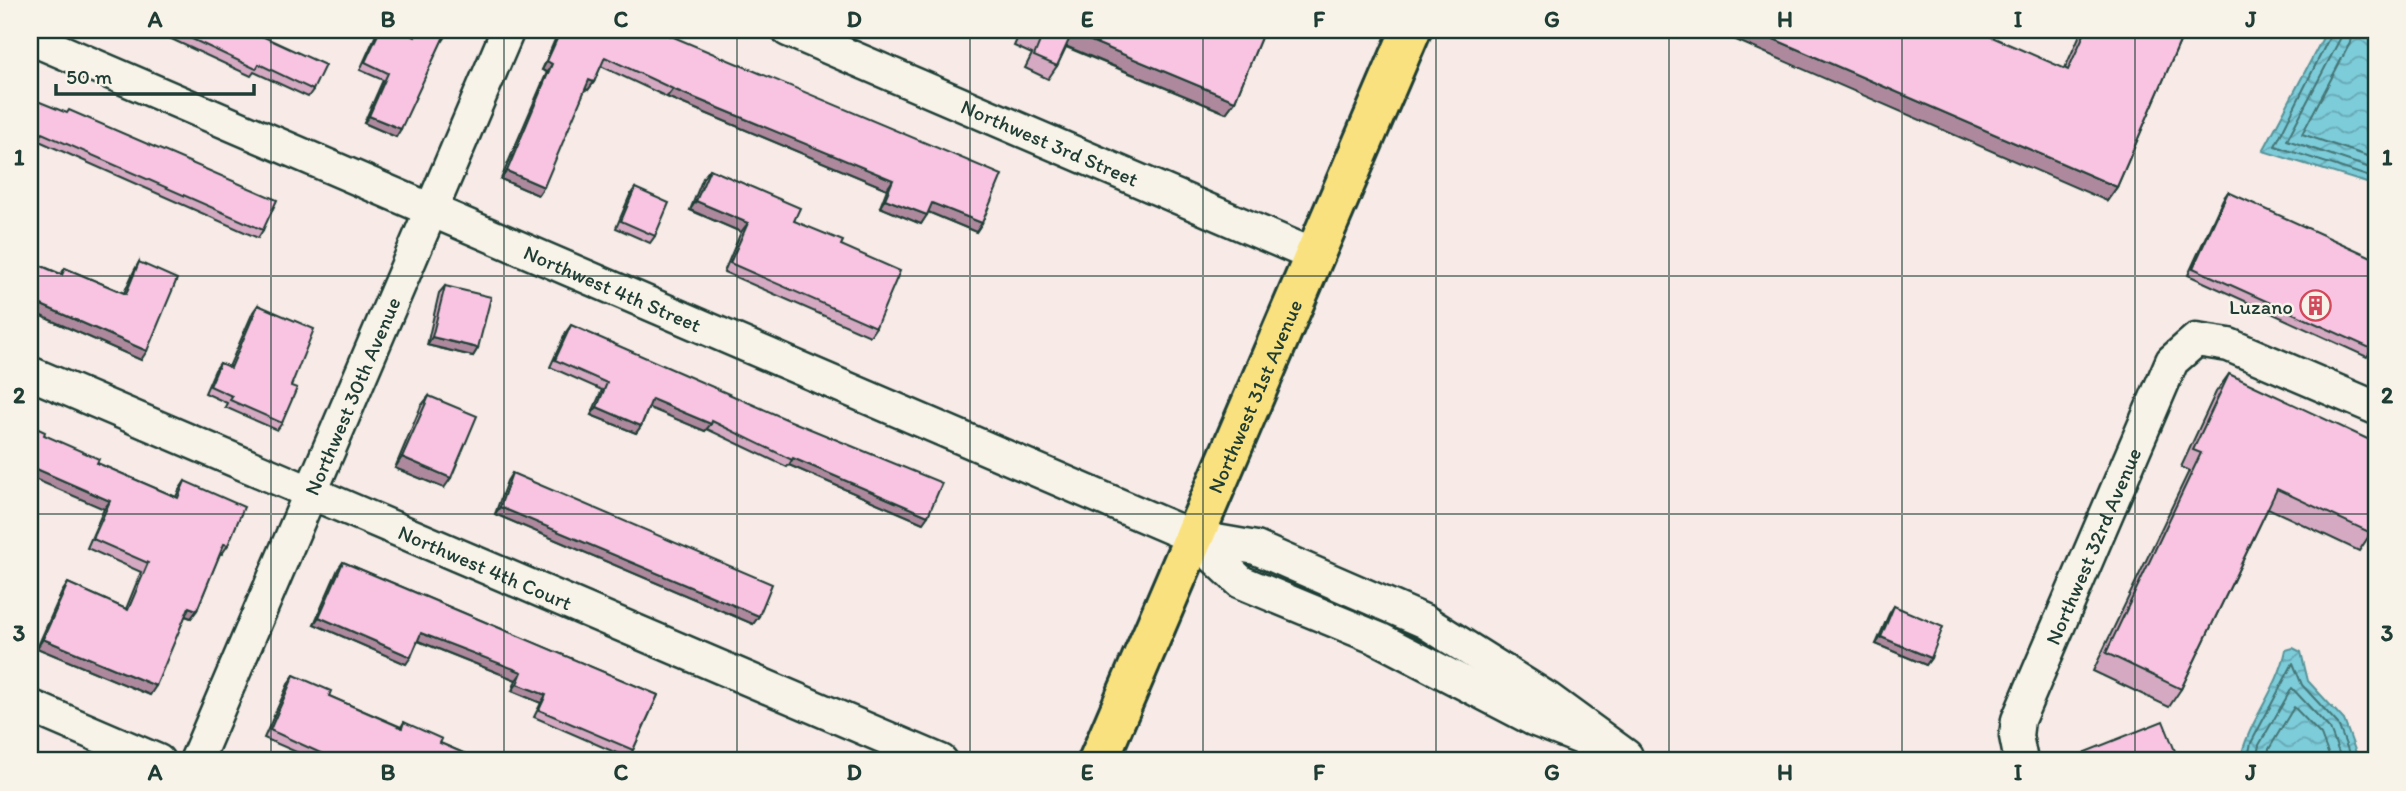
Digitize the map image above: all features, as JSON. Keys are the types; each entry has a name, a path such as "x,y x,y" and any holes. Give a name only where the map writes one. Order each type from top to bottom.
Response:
{"main road":[{"name":"Northwest 31st Avenue","path":"1098,761 1411,30"}],"street":[{"name":"Northwest 30th Avenue","path":"196,761 308,492 508,30"},
{"name":"Northwest 3rd Street","path":"788,30 1313,255"},
{"name":"Northwest 4th Street","path":"30,38 1193,537 1241,582 1379,639 1533,719 1632,759"},
{"name":"Northwest 32rd Avenue","path":"2021,761 2016,736 2018,720 2172,361 2196,340 2229,345 2376,408"},
{"name":"Northwest 4th Court","path":"30,373 942,761"},
{"path":"30,706 158,761"}],"water":[{"path":"2327,30 2376,30 2376,186 2263,151"},
{"path":"2293,648 2301,652 2308,681 2344,720 2359,761 2240,761 2249,732 2277,679 2286,650"}],"building":[{"path":"173,30 249,30 325,65 313,90 259,64 256,69"},
{"path":"380,30 400,30 415,37 418,30 450,30 448,34 446,32 401,129 369,116 388,73 365,62"},
{"path":"561,30 657,30 1002,175 982,223 932,203 927,215 885,199 893,180 673,89 605,57 594,82 589,80 544,187 507,171 552,64 547,61"},
{"path":"1024,30 1264,30 1235,101 1072,33 1057,66 1034,56 1040,41 1023,33"},
{"path":"1753,30 1976,30 2068,70 2086,30 2185,30 2117,187"},
{"path":"30,98 67,113 69,110 277,200 263,230 42,133 30,163"},
{"path":"710,169 800,208 794,221 843,241 841,245 900,271 876,327 730,263 748,223 696,201"},
{"path":"635,188 669,203 655,236 621,221"},
{"name":"Luzano","path":"2228,192 2376,259 2376,341 2372,349 2193,268"},
{"path":"30,261 62,275 65,268 126,294 139,262 177,279 147,351 30,300"},
{"path":"445,286 491,297 478,348 432,337"},
{"path":"258,305 314,329 291,386 297,388 282,423 230,400 232,396 210,386 220,363 231,368"},
{"path":"571,325 786,419 942,483 928,516 793,458 792,460 712,421 711,424 652,399 641,426 597,407 607,383 555,360"},
{"path":"2229,374 2376,443 2376,522 2371,533 2277,489 2181,689 2106,653 2201,453 2193,450"},
{"path":"429,396 477,416 451,478 402,457"},
{"path":"30,425 45,432 44,435 99,459 97,463 178,498 185,481 244,507 228,545 224,544 197,610 189,607 156,686 43,639 68,583 128,610 148,563 93,539 110,501 30,466"},
{"path":"512,473 772,584 759,616 500,507"},
{"path":"343,562 658,695 633,750 539,710 546,695 517,684 522,672 421,633 411,657 319,617"},
{"path":"1894,606 1943,627 1931,658 1881,637"},
{"path":"294,675 331,691 329,696 402,728 404,722 442,739 440,743 482,761 327,761 323,759 325,755 270,730"},
{"path":"2163,721 2179,761 2089,761 2085,752"}],"place":[{"name":"Luzano","path":"2316,306"}]}
